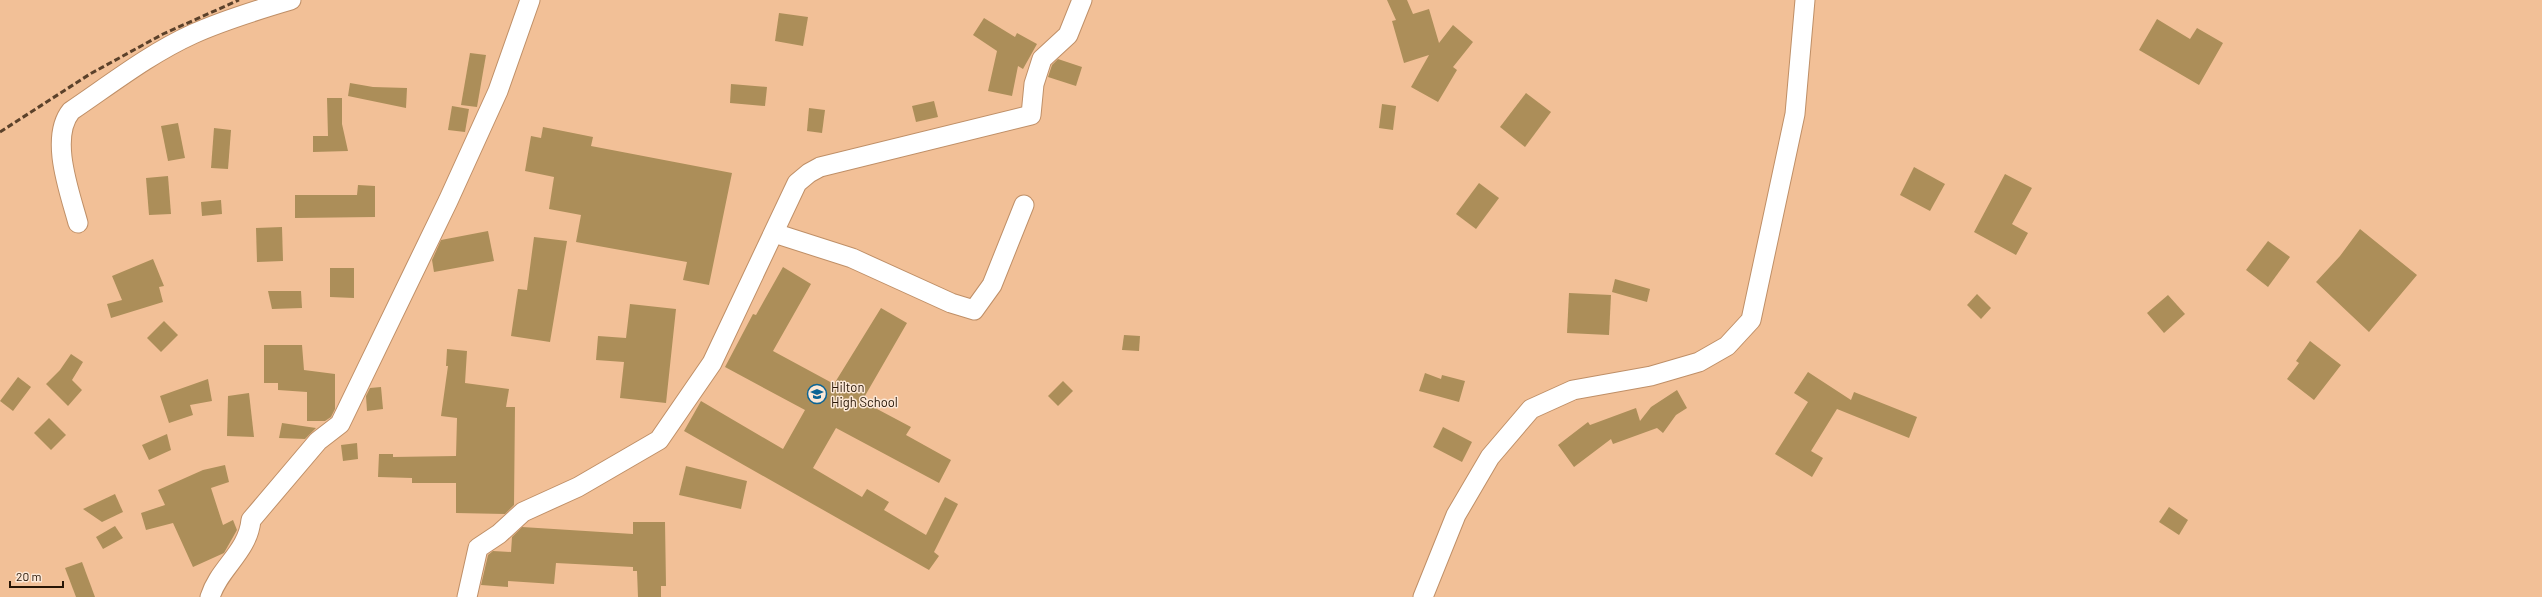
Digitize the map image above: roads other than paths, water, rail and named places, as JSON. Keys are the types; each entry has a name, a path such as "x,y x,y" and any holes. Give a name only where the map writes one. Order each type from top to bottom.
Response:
{"street":[{"path":"78,223 64,166 61,131 65,119 72,111 142,61 192,35 227,20 291,0"},
{"path":"210,597 214,586 243,548 250,530 251,520 318,441 340,424 448,201 498,91 530,0"},
{"path":"466,597 478,548 499,534 523,512 578,487 659,440 712,363 797,183 809,173 820,167 1031,116 1034,84 1042,59 1068,35 1082,0"},
{"path":"1423,597 1464,502 1490,457 1531,409 1572,390 1651,376 1699,362 1727,346 1751,320 1795,114 1805,0"},
{"path":"774,233 852,258 951,303 974,310 992,285 1024,206"}],"railway":[{"path":"0,132 90,74 163,34 239,0"}],"place":[{"name":"Hilton High School","path":"817,394"}]}
